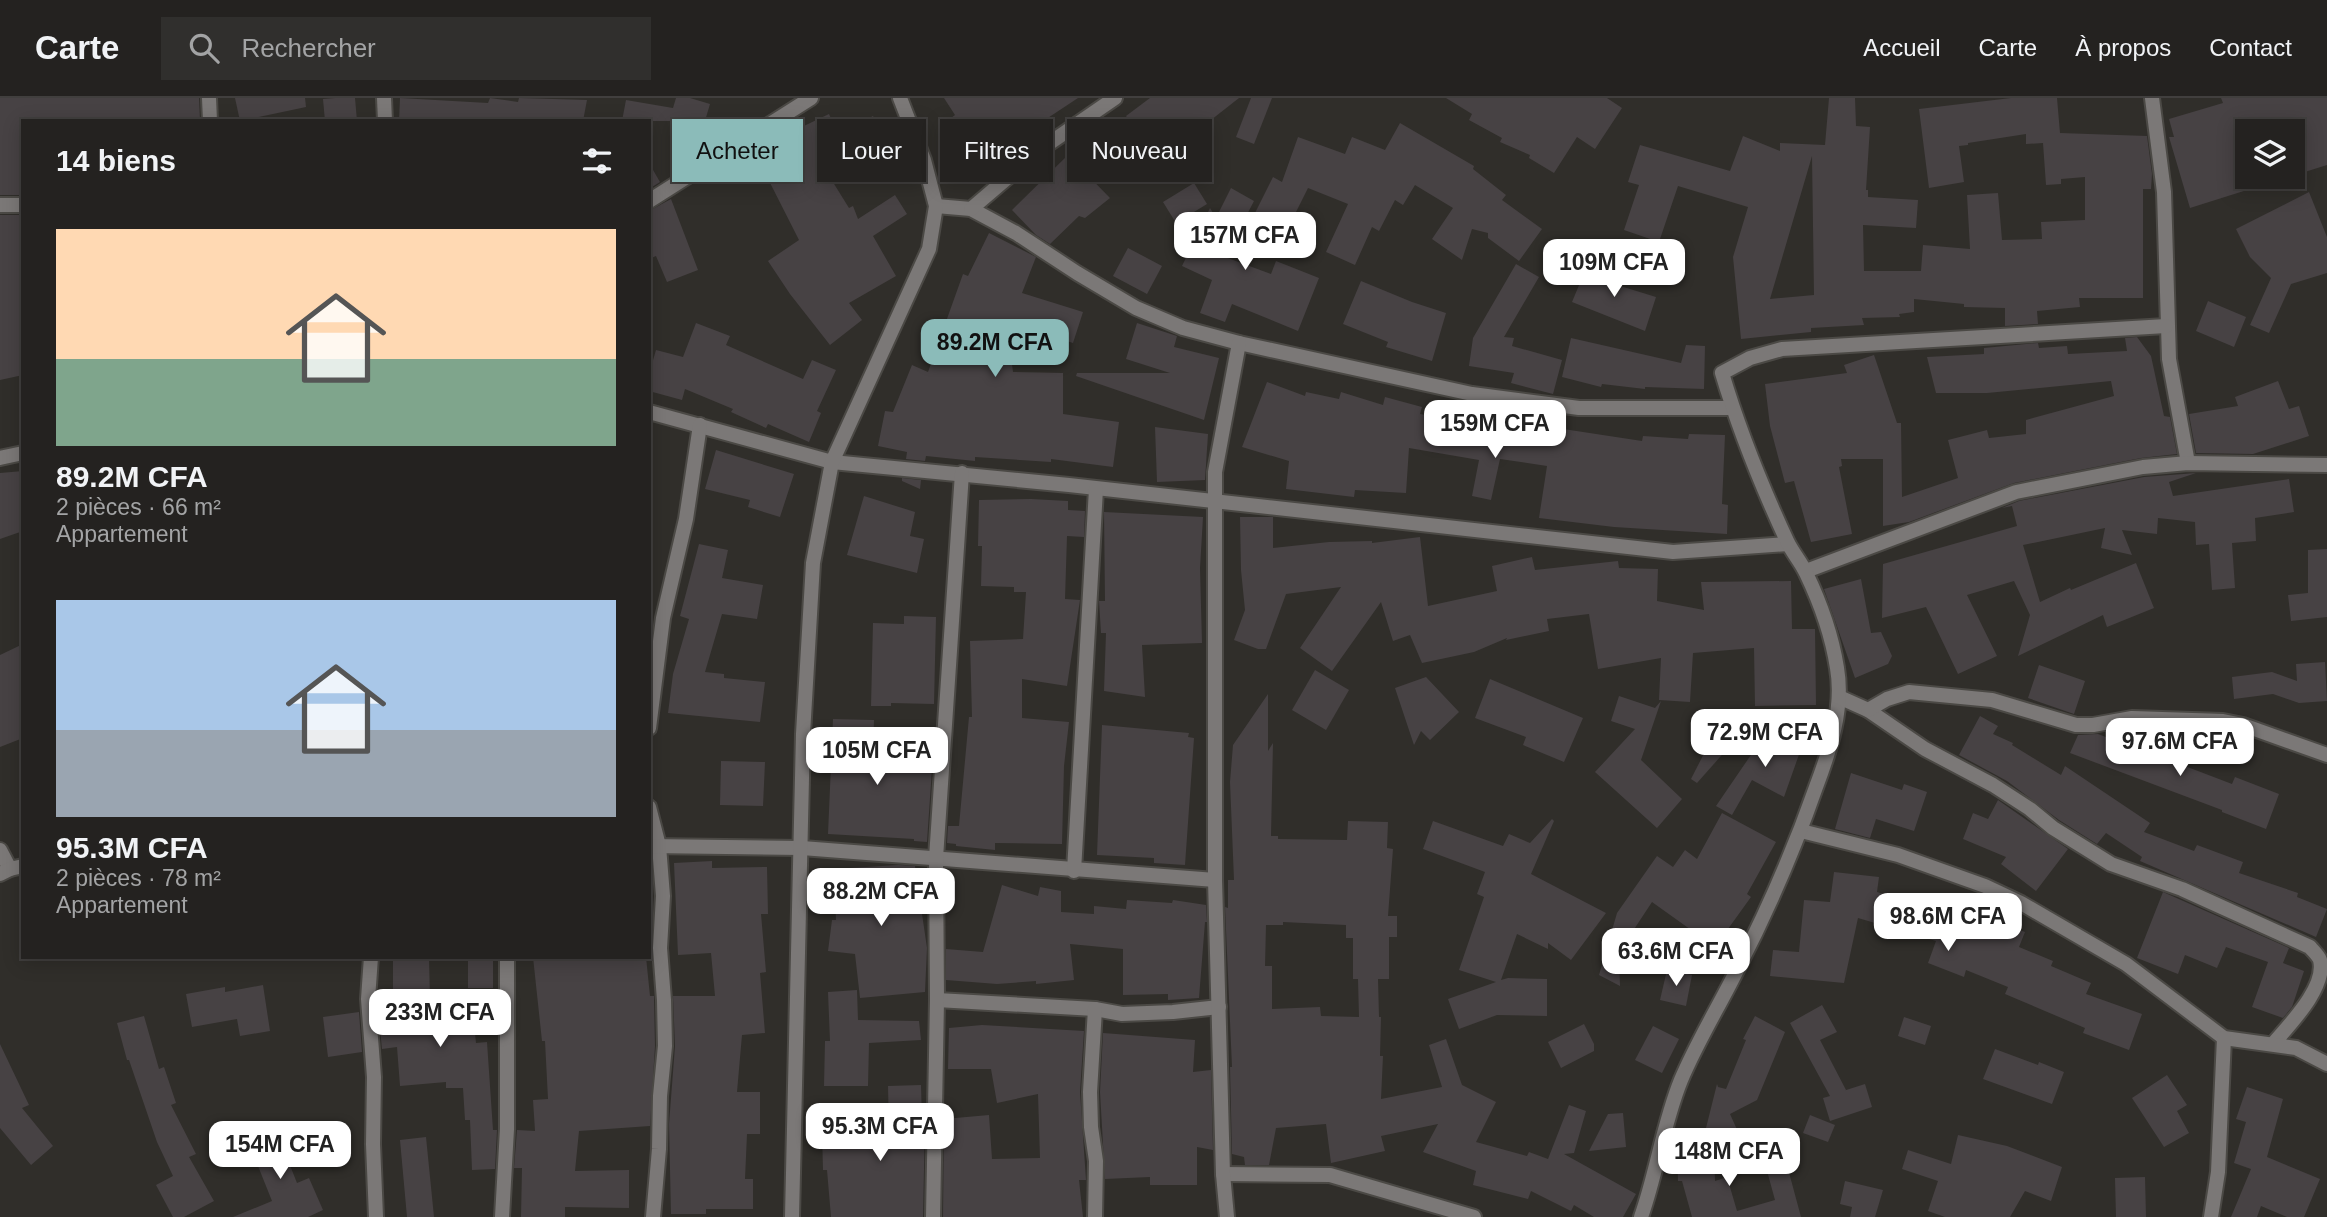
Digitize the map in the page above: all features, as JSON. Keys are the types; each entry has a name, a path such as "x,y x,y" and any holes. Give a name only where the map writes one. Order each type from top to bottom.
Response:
{"street":[{"path":"209,98 210,119"},
{"path":"384,98 385,119"},
{"path":"651,200 811,98"},
{"path":"792,1217 803,734 813,563 832,462 929,249 936,206 924,160 900,98"},
{"path":"971,209 1041,149 1115,98"},
{"path":"2152,98 2164,192 2169,359 2188,463"},
{"path":"0,205 21,205"},
{"path":"936,206 971,209 1016,233 1077,274 1136,308 1184,328 1239,342 1472,394 1579,408 1732,408"},
{"path":"1641,1217 1656,1170 1666,1125 1681,1082 1700,1038 1737,970 1801,831 1829,751 1839,697 1837,669 1828,629 1806,571 1788,544 1732,408 1722,373 1750,358 1782,349 2166,326"},
{"path":"1227,1217 1223,1174 1215,880 1217,459 1239,342"},
{"path":"651,412 832,462 962,473 1673,552 1788,544"},
{"path":"651,712 660,639 686,519 700,425"},
{"path":"0,458 21,453"},
{"path":"1806,571 2016,492 2143,467 2188,463 2327,465"},
{"path":"933,1217 937,1000 936,858 962,473"},
{"path":"1074,871 1096,489"},
{"path":"1868,710 1887,699 1909,692 1992,700 2076,725 2093,725 2132,718 2223,721 2243,725 2327,755"},
{"path":"1839,697 1868,710 1906,738 1993,785 2031,809 2053,828 2111,864 2182,889 2310,947 2320,959 2322,972 2304,1008 2273,1044"},
{"path":"651,823 663,896 660,948 665,1046 653,1217"},
{"path":"1801,831 1898,855 1985,886 2021,903 2126,964 2224,1038 2296,1048 2327,1064"},
{"path":"654,846 802,848 1215,880"},
{"path":"0,850 11,870"},
{"path":"371,959 368,999 374,1077 376,1217"},
{"path":"502,1217 507,1129 507,959"},
{"path":"937,1000 1095,1009 1122,1014 1173,1013 1219,1007"},
{"path":"1095,1009 1090,1092 1096,1161 1095,1217"},
{"path":"2211,1217 2218,1172 2224,1038"},
{"path":"1223,1174 1330,1175 1474,1217"}],"building":[{"path":"0,98 199,98 200,119 21,119 21,195 0,195"},
{"path":"235,98 305,98 306,107 240,119"},
{"path":"355,98 357,119 325,119 323,99"},
{"path":"400,98 488,103 490,98 518,102 519,98 587,100 583,119 399,119"},
{"path":"676,98 690,98 710,104 706,119 651,121 622,119 626,100 673,108"},
{"path":"944,98 1078,98 1046,119 952,119 955,115"},
{"path":"1150,98 1239,98 1212,119 1128,119 1126,116"},
{"path":"1251,98 1272,98 1254,144 1236,137"},
{"path":"1446,98 1607,98 1622,108 1595,149 1577,137 1554,173 1529,158 1530,155 1500,142 1502,138 1469,120 1472,114"},
{"path":"1829,98 1855,98 1856,126 1870,127 1866,190 1868,197 1918,200 1916,228 1863,225 1864,271 1921,271 1923,245 1970,249 1967,195 1998,193 2002,240 2042,239 2041,222 2085,220 2085,177 2061,179 2061,184 2046,185 2043,143 2026,144 2026,134 1959,146 1964,182 1929,188 1919,109 2011,98 2057,98 2060,133 2147,136 2152,174 2151,189 2143,189 2143,298 2079,298 2080,307 2037,311 2038,324 2005,326 2005,308 1964,307 1964,304 1914,299 1914,312 1899,314 1900,317 1862,318 1864,325 1811,328 1811,332 1741,339 1733,257 1748,207 1678,186 1659,242 1624,230 1639,185 1628,182 1640,145 1730,171 1743,136 1780,151 1780,143 1825,145","holes":["1812,156 1814,295 1770,299"]},
{"path":"2221,98 2327,98 2327,165 2305,172 2305,119 2235,119 2235,189 2247,190 2190,208 2169,137 2174,137 2169,119 2223,103"},
{"path":"829,114 831,119 819,119"},
{"path":"817,120 817,182 833,182 849,208 853,206 858,219 895,195 907,214 873,236 896,276 849,303 862,320 830,345 768,261 799,240 770,182 803,182 803,126"},
{"path":"1400,123 1474,166 1473,169 1506,195 1502,200 1542,229 1519,261 1488,238 1488,233 1472,229 1462,260 1432,239 1453,208 1415,185 1403,205 1395,200 1379,231 1372,227 1355,265 1326,252 1348,204 1308,188 1287,230 1255,213 1273,177 1282,182 1298,137 1345,154 1352,137 1385,150"},
{"path":"1067,156 1067,182 1094,182 1110,198 1085,218 1079,216 1050,244 1036,235 1012,210 1041,182 1053,182 1053,170"},
{"path":"651,166 660,182 651,188"},
{"path":"1194,183 1207,204 1176,223 1163,202"},
{"path":"1231,188 1254,201 1225,257 1271,274 1276,261 1319,278 1298,331 1232,304 1225,322 1200,313 1212,280 1182,266 1210,208 1216,218"},
{"path":"2309,192 2327,237 2327,273 2291,284 2269,333 2250,325 2271,278 2250,257 2236,229"},
{"path":"671,199 698,270 667,282 656,256 651,258 651,210"},
{"path":"0,215 21,215 21,375 0,380"},
{"path":"989,233 1036,257 1022,293 1083,312 1073,343 1017,325 1010,349 1013,372 1063,373 1063,414 1119,422 1113,467 1051,459 1051,462 975,457 975,461 926,456 925,461 906,459 907,452 878,446 885,411 893,412 912,365 928,372 963,274 968,276"},
{"path":"1128,248 1162,266 1147,294 1113,276"},
{"path":"1516,264 1539,277 1504,337 1514,338 1512,346 1562,360 1553,394 1511,383 1514,373 1469,366 1473,338"},
{"path":"1587,266 1620,279 1617,285 1656,297 1645,331 1572,302"},
{"path":"1361,281 1446,313 1432,361 1386,347 1388,342 1343,324"},
{"path":"2208,301 2246,317 2234,347 2196,331"},
{"path":"696,323 730,336 726,345 803,379 812,360 836,370 817,411 821,413 809,442 768,424 766,428 731,412 733,409 685,389 682,400 651,392 651,367 656,350 683,357"},
{"path":"1137,323 1177,336 1174,347 1219,358 1204,420 1076,376 1077,373 1170,373 1126,359"},
{"path":"2137,337 2151,356 2164,416 2170,417 2177,454 2141,458 2014,483 1909,522 1883,526 1883,459 1841,459 1842,466 1839,467 1852,534 1811,542 1794,481 1785,483 1770,426 1765,384 1847,373 1844,365 1874,355 1897,423 1901,423 1902,497 1958,478 1948,440 1987,430 1989,438 2026,434 2026,420 2114,396 2111,381 1987,393 1936,393 1927,357 1984,354 1984,348 2038,343 2039,348 2067,346 2068,354 2127,351 2125,338"},
{"path":"1571,338 1681,363 1686,345 1705,346 1704,389 1645,389 1602,384 1601,387 1562,377"},
{"path":"2278,381 2289,409 2299,406 2309,436 2253,454 2196,453 2189,414 2238,406 2235,397"},
{"path":"1267,382 1305,396 1306,392 1339,399 1341,392 1383,405 1385,397 1422,407 1420,414 1464,422 1465,417 1505,420 1642,441 1643,436 1688,439 1689,434 1725,435 1722,504 1728,505 1727,534 1614,527 1539,518 1547,466 1500,459 1491,500 1472,496 1479,460 1409,448 1406,493 1355,490 1354,497 1286,489 1289,461 1242,447"},
{"path":"1155,427 1208,434 1205,480 1157,482"},
{"path":"716,450 794,474 780,517 748,507 750,500 705,489"},
{"path":"21,471 21,532 0,539 0,473"},
{"path":"2196,473 2169,482 2173,496 2289,479 2294,512 2255,518 2256,541 2232,543 2235,588 2212,590 2209,544 2196,545 2195,522 2158,518 2157,534 2122,530 2132,555 2101,548 2105,528 2023,545 2040,602 2136,563 2154,608 2107,627 2103,615 2018,656 2030,615 2014,581 1967,595 1997,656 1958,674 1926,607 1882,618 1883,564 2017,526 2012,506 2002,508 2019,501 2144,477"},
{"path":"902,478 921,480 920,489 902,481"},
{"path":"864,496 915,512 910,536 924,539 917,573 847,555"},
{"path":"979,500 1068,501 1068,510 1085,511 1084,537 1067,536 1065,599 1080,600 1067,686 1022,679 1022,718 1069,722 1064,766 1062,844 995,843 995,850 956,846 947,843 948,826 959,826 969,717 972,717 970,641 1023,639 1026,592 1014,592 1014,587 981,586"},
{"path":"1104,512 1203,517 1200,568 1202,643 1142,645 1145,697 1104,691 1106,633 1101,633 1099,601 1105,601"},
{"path":"1240,517 1273,517 1273,548 1329,542 1372,543 1420,537 1428,606 1497,591 1492,566 1532,557 1535,570 1618,561 1619,568 1658,569 1657,601 1704,610 1701,582 1791,581 1792,629 1815,629 1816,705 1755,706 1754,648 1693,653 1690,702 1659,700 1661,658 1598,669 1589,614 1547,619 1549,631 1506,640 1507,638 1474,652 1422,663 1410,635 1393,641 1381,602 1332,671 1300,648 1341,587 1286,594 1266,649 1258,649 1234,640 1245,610"},
{"path":"699,544 728,550 722,578 763,585 757,619 722,614 705,672 724,674 724,678 765,682 760,722 668,713 673,674 689,619 680,616"},
{"path":"2327,549 2327,617 2291,621 2288,595 2308,593 2308,550"},
{"path":"1861,579 1871,633 1881,632 1892,656 1888,664 1855,678 1824,589"},
{"path":"904,616 936,617 934,704 891,703 891,706 871,706 873,623 904,624"},
{"path":"21,645 21,739 0,747 0,655"},
{"path":"2325,662 2327,701 2299,703 2273,694 2234,699 2232,677 2272,672 2297,681 2296,664"},
{"path":"2039,665 2085,681 2074,714 2028,698"},
{"path":"1315,670 1349,690 1326,730 1292,710"},
{"path":"1426,677 1459,712 1430,740 1421,731 1414,745 1395,688"},
{"path":"1490,679 1583,718 1564,762 1523,745 1526,737 1475,718"},
{"path":"1268,694 1268,751 1273,743 1271,836 1278,836 1278,839 1347,840 1348,821 1388,822 1387,848 1393,849 1388,916 1397,916 1397,937 1389,937 1389,979 1378,979 1380,1056 1383,1056 1381,1099 1442,1087 1429,1045 1446,1039 1462,1085 1496,1102 1476,1142 1527,1156 1529,1152 1548,1159 1569,1105 1586,1111 1574,1153 1564,1154 1636,1194 1623,1217 1594,1217 1574,1205 1571,1211 1531,1191 1528,1199 1473,1185 1476,1171 1423,1152 1438,1124 1381,1136 1385,1151 1331,1163 1326,1124 1276,1128 1269,1165 1245,1165 1244,1157 1232,1154 1232,1067 1225,907 1228,908 1228,880 1234,880 1230,782 1233,745","holes":["1283,922 1346,925 1346,938 1353,938 1353,979 1358,979 1359,1017 1321,1016 1320,1007 1272,1009 1272,966 1265,966 1266,925 1283,925"]},
{"path":"1619,696 1655,708 1661,701 1641,760 1682,799 1657,828 1595,772 1635,729 1611,721"},
{"path":"1980,716 1998,726 1993,734 2013,743 2012,745 2061,775 2065,766 2150,823 2144,832 2194,851 2197,845 2243,862 2239,873 2298,893 2297,897 2327,909 2316,937 2140,861 2142,857 2106,833 2097,844 2059,820 2007,781 1959,755"},
{"path":"833,719 874,720 873,752 933,754 927,842 828,834"},
{"path":"1102,725 1189,733 1188,737 1194,738 1185,865 1154,863 1154,858 1097,855"},
{"path":"1775,727 1802,746 1784,797 1752,780 1732,815 1716,806 1755,749 1758,751"},
{"path":"1715,732 1723,732 1736,739 1697,783 1691,779"},
{"path":"2098,734 2142,751 2144,745 2179,758 2177,763 2232,784 2235,777 2279,794 2266,829 2070,753 2078,735"},
{"path":"721,761 765,762 763,806 720,805"},
{"path":"1851,773 1902,790 1904,784 1927,792 1914,831 1876,819 1870,838 1835,829"},
{"path":"1998,800 2068,849 2036,891 2001,864 2006,857 1963,839 1973,813 1988,819"},
{"path":"1722,813 1776,842 1747,894 1751,897 1715,947 1652,902 1619,952 1620,986 1599,975 1617,913 1657,856 1673,867 1685,850 1697,859"},
{"path":"1552,819 1554,821 1531,874 1606,913 1571,960 1548,943 1548,949 1517,934 1501,980 1547,979 1547,1016 1497,1015 1459,1029 1448,999 1496,982 1459,970 1484,897 1477,894 1485,872 1423,849 1433,821 1503,846 1509,834 1530,843"},
{"path":"712,861 712,868 767,867 768,914 761,914 766,972 760,973 765,1033 742,1035 737,1092 760,1092 760,1134 747,1134 745,1179 753,1179 753,1209 706,1209 706,1214 671,1214 669,1124 675,1046 673,996 715,996 711,953 678,955 674,863"},
{"path":"915,866 927,948 925,992 860,998 855,954 828,951 832,920 836,920 834,869"},
{"path":"1834,872 1879,877 1877,892 1946,913 1952,897 1989,910 1986,917 2025,932 2019,947 2053,961 2051,966 2091,983 2086,994 2142,1014 2129,1050 2083,1033 2085,1028 2005,994 2008,987 1966,970 1964,977 1928,963 1936,941 1858,918 1844,983 1770,976 1773,950 1799,952 1804,900 1830,902"},
{"path":"1002,885 1038,896 1040,887 1061,891 1061,912 1094,914 1094,906 1126,909 1127,900 1172,903 1173,900 1206,905 1207,922 1199,998 1168,1000 1168,994 1123,995 1123,949 1070,944 1074,980 997,984 946,980 946,949 983,952"},
{"path":"2163,892 2289,948 2283,963 2304,971 2292,1007 2283,1018 2252,1007 2268,962 2226,947 2217,968 2185,955 2178,974 2137,958"},
{"path":"393,959 429,959 430,1000 471,994 476,1043 487,1042 493,1130 497,1130 495,1169 472,1170 470,1120 465,1120 463,1088 446,1088 446,1082 400,1086 397,1047 382,1049 378,1009 390,1008 390,990 393,990"},
{"path":"468,959 493,959 493,988 468,988"},
{"path":"533,959 646,959 650,996 654,996 655,1046 650,1126 579,1131 575,1171 629,1170 629,1208 565,1207 565,1217 521,1217 522,1168 514,1168 517,1130 535,1131 533,1100 548,1099 545,1041 542,1041"},
{"path":"1667,970 1692,975 1686,1006 1660,1000"},
{"path":"263,985 270,1031 240,1036 237,1019 192,1027 186,994 225,987 225,992"},
{"path":"857,990 858,1020 919,1021 921,1040 869,1043 868,1086 824,1086 825,1041 830,1041 828,992"},
{"path":"1822,1005 1837,1032 1820,1040 1846,1090 1843,1091 1865,1084 1872,1107 1830,1121 1823,1098 1830,1096 1790,1023"},
{"path":"359,1012 362,1052 328,1057 323,1017"},
{"path":"144,1016 159,1069 164,1067 176,1103 171,1105 196,1154 189,1157 214,1201 184,1217 173,1217 156,1185 173,1176 157,1142 127,1060 117,1023"},
{"path":"1755,1016 1785,1032 1757,1100 1730,1114 1739,1134 1706,1128 1717,1084 1718,1087 1726,1089 1746,1040 1743,1039"},
{"path":"1904,1017 1931,1026 1925,1045 1898,1036"},
{"path":"1584,1024 1594,1044 1594,1051 1561,1068 1548,1042"},
{"path":"982,1025 1084,1031 1080,1092 1086,1180 1079,1180 1083,1217 943,1217 944,1119 989,1115 992,1159 1040,1158 1038,1094 997,1103 991,1069 948,1069 949,1028"},
{"path":"1653,1026 1679,1039 1662,1073 1635,1060"},
{"path":"1103,1033 1195,1040 1193,1072 1211,1070 1213,1150 1197,1147 1197,1185 1150,1185 1150,1177 1105,1179 1100,1092"},
{"path":"0,1044 29,1105 22,1108 53,1146 31,1165 0,1128"},
{"path":"1995,1049 2064,1072 2052,1104 1983,1079"},
{"path":"2167,1075 2187,1105 2177,1111 2189,1133 2164,1147 2132,1098"},
{"path":"921,1085 922,1121 925,1121 923,1217 831,1217 827,1170 823,1170 822,1133 889,1130 888,1086"},
{"path":"2247,1087 2283,1099 2267,1157 2320,1179 2304,1217 2287,1217 2261,1206 2257,1217 2231,1217 2251,1169 2234,1163 2246,1122 2236,1119"},
{"path":"1623,1113 1626,1147 1589,1151 1608,1114"},
{"path":"1810,1115 1835,1125 1828,1142 1803,1133"},
{"path":"274,1125 297,1183 309,1178 323,1210 308,1217 233,1217 272,1201 246,1136"},
{"path":"1958,1135 2007,1146 2062,1167 2051,1201 2025,1191 2010,1217 1945,1217 1928,1211 1938,1181 1902,1169 1908,1150 1951,1164"},
{"path":"426,1137 434,1217 407,1217 400,1140"},
{"path":"1714,1145 1715,1181 1727,1177 1737,1211 1775,1200 1767,1171 1787,1165 1801,1217 1692,1217 1682,1181 1678,1181 1677,1146"},
{"path":"2145,1177 2146,1217 2116,1217 2115,1178"},
{"path":"1845,1181 1883,1190 1875,1217 1850,1217 1852,1207 1840,1204"}]}
